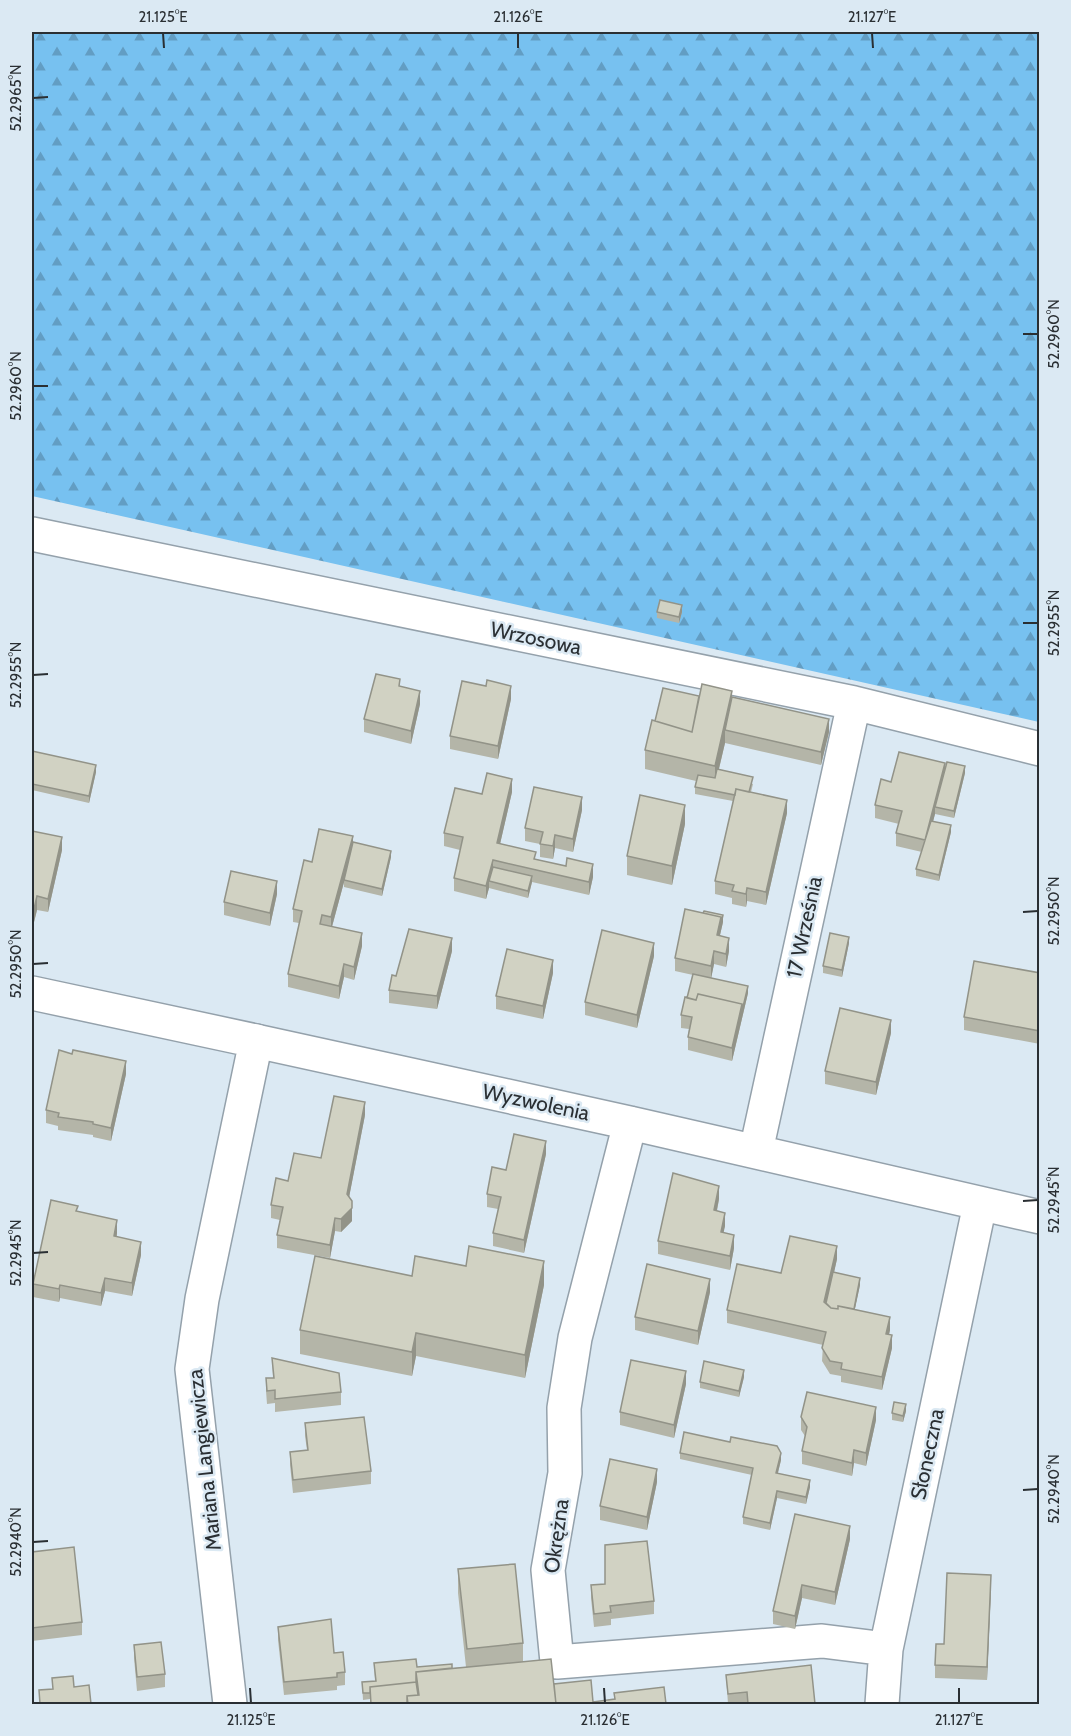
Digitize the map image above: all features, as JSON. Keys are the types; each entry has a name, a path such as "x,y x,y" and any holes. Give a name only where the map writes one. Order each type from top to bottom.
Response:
{"street":[{"name":"Wrzosowa","path":"32,534 854,703 1040,749"},
{"name":"17 Września","path":"756,1152 854,703"},
{"name":"Wyzwolenia","path":"32,993 630,1123 1040,1217"},
{"name":"Mariana Langiewicza","path":"230,1704 192,1369 202,1299 256,1041"},
{"name":"Okrężna","path":"630,1123 575,1338 564,1408 565,1473 548,1570 557,1662 822,1641 886,1649"},
{"name":"Słoneczna","path":"882,1704 886,1649 980,1204"}],"green space":[{"path":"32,32 1039,32 1039,722 32,496"}],"building":[{"path":"660,600 682,605 679,617 657,612"},
{"path":"376,674 400,679 399,686 420,691 411,731 364,719"},
{"path":"487,680 511,686 498,746 450,736 462,681 486,686"},
{"path":"702,684 732,691 715,766 645,750 652,720 692,732"},
{"path":"663,688 699,696 692,732 655,721"},
{"path":"732,697 829,719 821,752 725,730"},
{"path":"32,751 96,765 89,796 32,784"},
{"path":"899,752 945,763 925,840 896,833 902,811 875,805 881,779 891,782"},
{"path":"947,762 965,766 954,811 935,807"},
{"path":"717,769 753,777 749,792 736,789 735,795 695,787 698,775 715,778"},
{"path":"487,773 512,779 497,843 536,852 534,859 566,866 567,858 593,864 589,882 493,860 486,886 454,878 463,837 444,833 455,788 482,794"},
{"path":"534,787 582,797 573,839 555,835 553,846 540,844 543,832 525,828"},
{"path":"736,789 787,800 766,892 747,888 746,894 732,891 734,885 715,881"},
{"path":"640,795 685,805 672,866 627,856"},
{"path":"931,821 951,825 939,875 916,869"},
{"path":"319,829 353,836 331,917 322,915 320,924 362,933 354,967 344,964 339,986 288,974 302,911 293,909 304,860 312,862"},
{"path":"32,831 62,837 48,899 37,896 32,915"},
{"path":"353,842 391,851 382,889 344,880"},
{"path":"493,867 532,876 528,891 489,881"},
{"path":"231,871 277,881 270,913 224,902"},
{"path":"685,909 721,917 717,935 729,938 726,954 714,951 711,966 675,958"},
{"path":"704,911 723,915 721,924 721,917 703,913"},
{"path":"409,929 452,938 437,996 389,990 392,975 396,976"},
{"path":"602,930 654,943 637,1015 585,1002"},
{"path":"830,933 849,937 842,970 823,966"},
{"path":"507,949 553,960 543,1006 496,996"},
{"path":"974,961 1040,973 1040,1031 964,1017"},
{"path":"693,974 748,986 742,1011 742,1004 698,994 696,1000 687,998"},
{"path":"698,994 742,1004 732,1048 688,1037 692,1017 681,1015 685,997 696,1000"},
{"path":"840,1008 891,1020 876,1082 825,1071"},
{"path":"59,1050 72,1054 73,1050 126,1061 111,1128 93,1124 93,1122 58,1117 59,1113 46,1110"},
{"path":"334,1096 365,1102 347,1194 352,1201 352,1208 341,1219 335,1218 330,1245 277,1235 283,1207 271,1205 276,1178 288,1181 294,1153 321,1158"},
{"path":"514,1134 546,1141 524,1240 493,1233 501,1197 487,1194 492,1167 506,1170"},
{"path":"673,1173 719,1186 714,1210 725,1213 721,1232 734,1235 730,1256 658,1241"},
{"path":"51,1200 78,1206 76,1211 117,1220 114,1236 141,1242 132,1283 105,1278 101,1293 60,1285 59,1289 33,1284"},
{"path":"790,1236 837,1246 824,1302 831,1308 838,1309 838,1306 890,1317 886,1334 892,1335 882,1377 841,1369 842,1363 830,1361 822,1348 826,1332 727,1310 737,1264 781,1273"},
{"path":"469,1246 544,1261 525,1355 416,1333 412,1352 300,1330 315,1256 412,1276 415,1256 466,1266"},
{"path":"647,1264 710,1279 698,1331 635,1317"},
{"path":"833,1272 860,1278 854,1309 838,1306 838,1309 831,1308 826,1303"},
{"path":"272,1358 339,1373 341,1392 275,1399 275,1390 267,1391 266,1378 274,1378"},
{"path":"631,1360 686,1371 674,1425 620,1412"},
{"path":"704,1361 744,1370 739,1391 700,1382"},
{"path":"807,1392 876,1407 866,1453 854,1450 852,1463 802,1451 807,1427 801,1417"},
{"path":"894,1402 906,1404 903,1416 892,1413"},
{"path":"364,1417 371,1471 293,1480 290,1452 308,1450 305,1423"},
{"path":"684,1432 730,1442 731,1437 777,1446 781,1453 776,1473 810,1480 806,1497 777,1491 770,1523 743,1517 753,1468 680,1453"},
{"path":"610,1459 657,1469 647,1517 600,1506"},
{"path":"795,1514 850,1526 835,1592 802,1585 795,1616 773,1611"},
{"path":"647,1541 654,1601 610,1606 611,1612 594,1614 591,1585 605,1584 605,1545"},
{"path":"74,1547 82,1622 32,1628 32,1552"},
{"path":"515,1564 523,1643 467,1649 458,1569"},
{"path":"947,1573 991,1575 987,1667 935,1665 936,1644 944,1644"},
{"path":"331,1619 334,1653 343,1652 345,1672 337,1673 337,1677 284,1682 278,1627"},
{"path":"161,1642 165,1674 137,1677 134,1645"},
{"path":"416,1659 417,1667 452,1664 452,1668 416,1672 416,1682 370,1687 370,1693 363,1693 362,1682 376,1681 374,1663"},
{"path":"551,1659 556,1704 408,1704 407,1696 419,1695 416,1672"},
{"path":"811,1665 815,1704 748,1704 747,1692 728,1694 726,1675"},
{"path":"73,1676 74,1687 89,1685 91,1704 40,1704 39,1690 53,1689 52,1678"},
{"path":"591,1680 593,1702 615,1699 614,1693 664,1687 666,1704 556,1704 554,1684"},
{"path":"416,1682 418,1695 407,1696 407,1704 371,1704 370,1687"}]}
